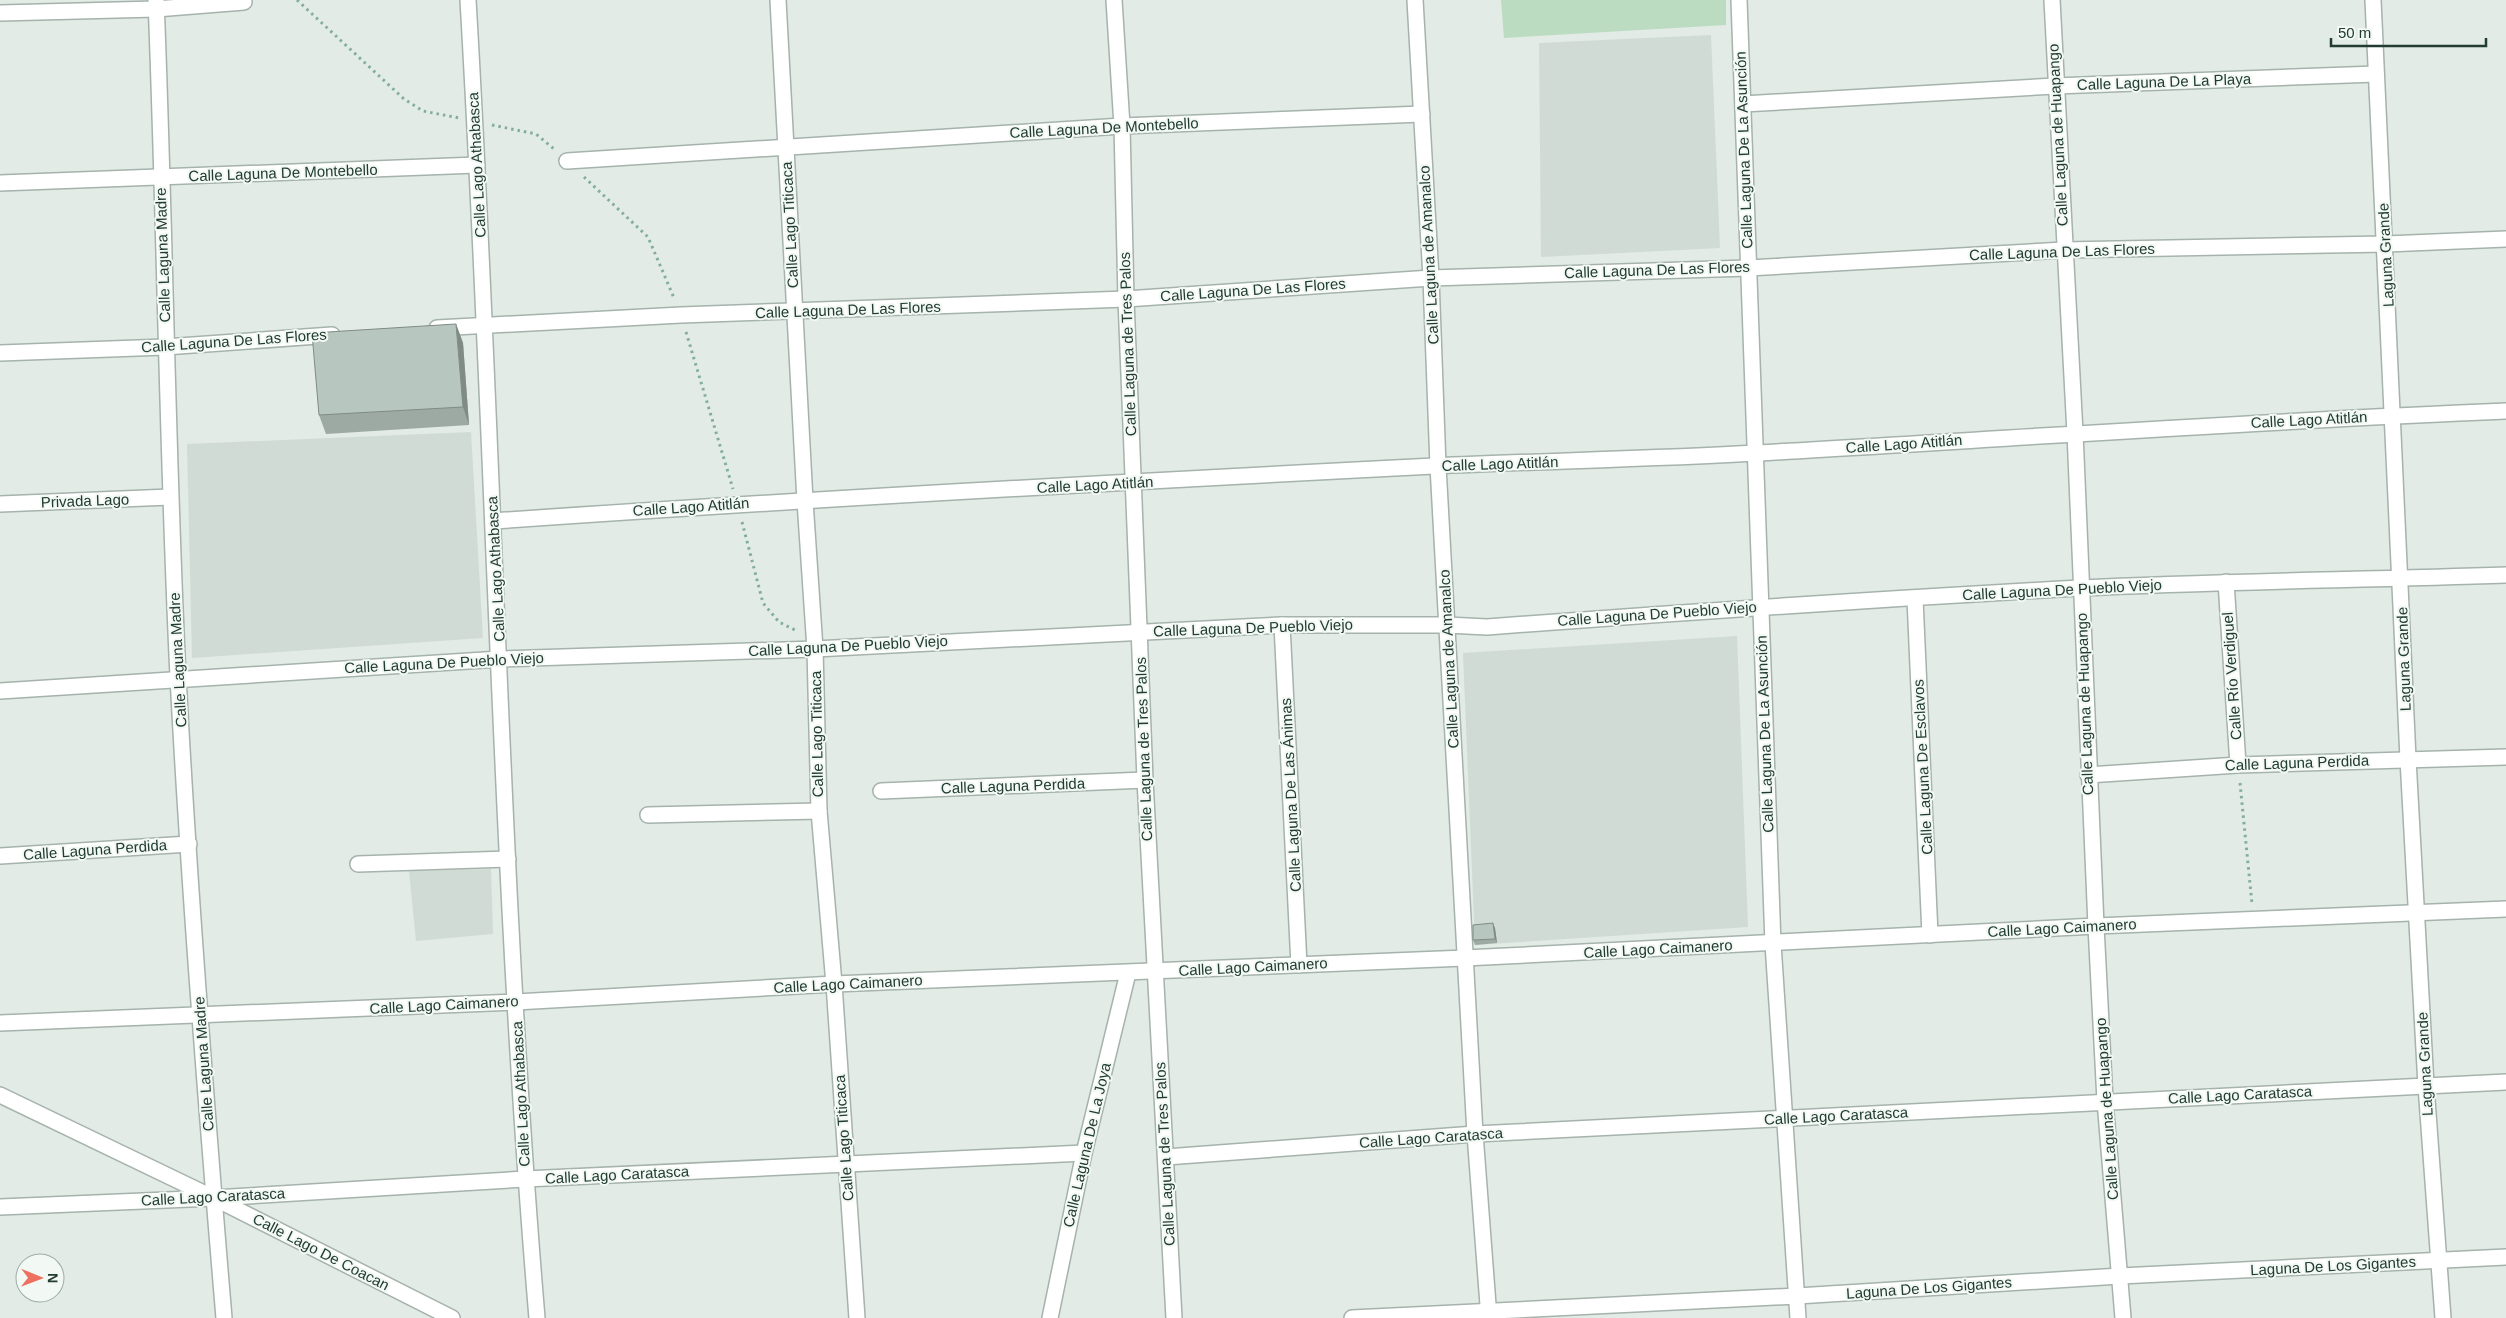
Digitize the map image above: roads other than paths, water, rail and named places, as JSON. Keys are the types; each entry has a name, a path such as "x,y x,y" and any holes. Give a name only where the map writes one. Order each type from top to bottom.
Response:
{"street":[{"name":"Calle Lago Athabasca","path":"468,0 494,521 508,859 525,1179 537,1318"},
{"name":"Calle Lago Titicaca","path":"778,0 805,501 815,649 819,811 834,984 857,1318"},
{"name":"Calle Laguna de Tres Palos","path":"1114,0 1122,126 1126,299 1145,780 1174,1318"},
{"name":"Calle Laguna de Amanalco","path":"1415,0 1465,958 1488,1314"},
{"name":"Calle Laguna De La Asunción","path":"1739,0 1772,944 1798,1318"},
{"name":"Calle Laguna de Huapango","path":"2052,0 2064,250 2076,432 2088,775 2105,1101 2123,1318"},
{"name":"Laguna Grande","path":"2373,0 2386,244 2408,759 2426,1086 2443,1318"},
{"path":"0,13 156,4 244,2"},
{"name":"Calle Laguna Madre","path":"156,4 170,497 178,679 200,1016 224,1318"},
{"name":"Calle Laguna De La Playa","path":"1743,104 2056,86 2376,74"},
{"name":"Calle Laguna De Montebello","path":"567,161 1122,126 1422,114"},
{"name":"Calle Laguna De Montebello","path":"0,183 477,165"},
{"name":"Calle Laguna De Las Flores","path":"424,329 484,324 681,315 1126,299 1431,278 1748,268 2064,250 2386,244 2506,239"},
{"name":"Calle Laguna De Las Flores","path":"0,353 166,346 344,334"},
{"name":"Calle Lago Atitlán","path":"494,521 1134,482 1438,466 1755,454 2076,432 2506,411"},
{"name":"Privada Lago","path":"0,504 170,497"},
{"name":"Calle Laguna De Pueblo Viejo","path":"0,691 500,659 815,649 1282,625 1448,625 1487,627 1760,606 1915,599 2080,588 2226,582 2506,575"},
{"name":"Calle Río Verdiguel","path":"2226,582 2238,765"},
{"name":"Calle Laguna De Esclavos","path":"1915,599 1930,935"},
{"name":"Calle Laguna De Las Ánimas","path":"1282,625 1299,965"},
{"name":"Calle Laguna Perdida","path":"2088,775 2238,765 2506,757"},
{"name":"Calle Laguna Perdida","path":"881,791 1145,780"},
{"path":"648,815 819,811"},
{"name":"Calle Laguna Perdida","path":"0,856 189,844"},
{"path":"358,864 508,859"},
{"name":"Calle Lago Caimanero","path":"0,1023 516,1002 834,984 1154,972 1772,944 2096,926 2506,909"},
{"name":"Calle Laguna De La Joya","path":"1050,1318 1084,1153 1128,973"},
{"name":"Calle Lago Caratasca","path":"1166,1157 1475,1134 2506,1082"},
{"name":"Calle Lago De Coacan","path":"0,1094 214,1198 452,1318"},
{"name":"Calle Lago Caratasca","path":"0,1206 214,1198 525,1179 1084,1153"},
{"name":"Laguna De Los Gigantes","path":"1352,1318 1488,1314 2120,1276 2506,1257"}]}
